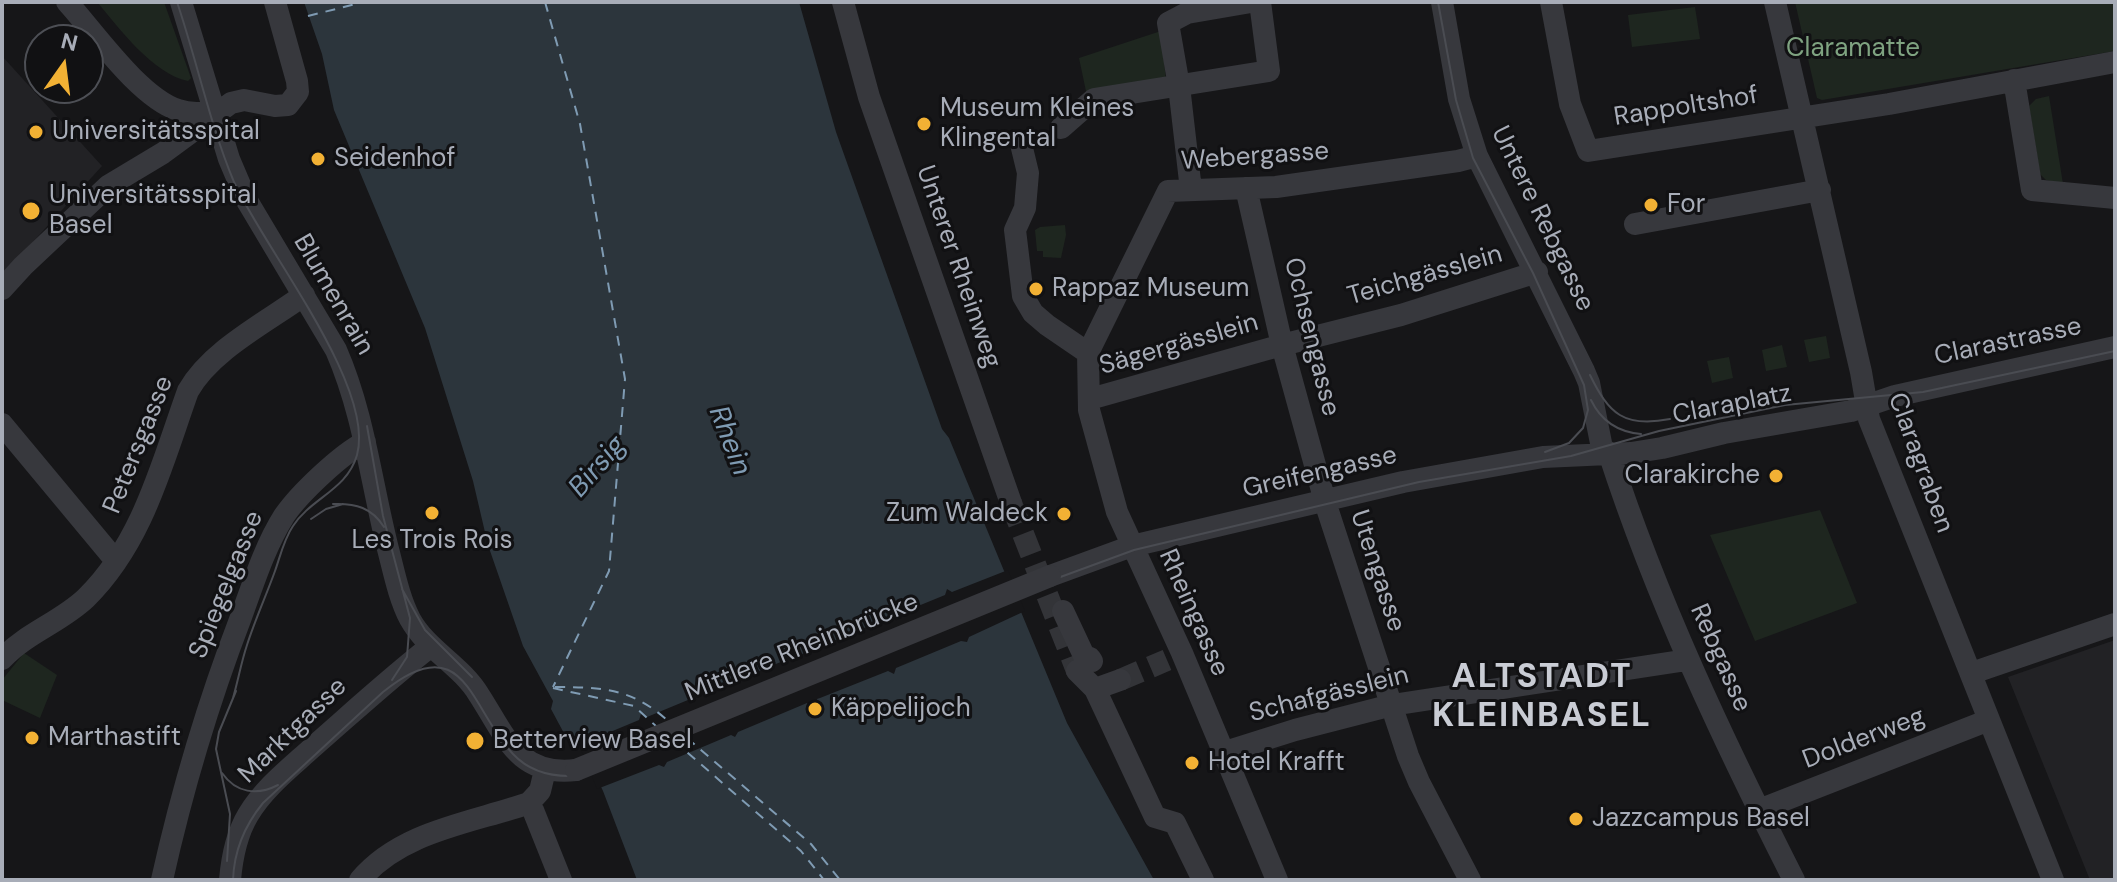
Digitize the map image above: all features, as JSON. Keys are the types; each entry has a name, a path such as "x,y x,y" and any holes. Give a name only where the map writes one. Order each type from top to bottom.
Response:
{"street":[{"path":"67,2 120,63 151,93 181,111 216,112"},
{"name":"Blumenrain","path":"181,2 229,159 246,199 336,350 347,374 360,413 380,514 410,618 431,646 470,682 519,755 545,770"},
{"path":"2,289 108,186 163,153 216,112 237,101 281,106 288,105 296,97 297,81 275,2"},
{"name":"Unterer Rheinweg","path":"843,2 869,97 1011,503"},
{"path":"1191,190 1168,23 1187,13 1251,2"},
{"path":"1061,128 1094,99 1269,71 1260,2"},
{"name":"Untere Rebgasse","path":"1442,2 1459,99 1477,156 1537,272 1589,383 1602,448 1609,453"},
{"name":"Rappoltshof","path":"1551,2 1570,104 1588,151 1803,118"},
{"name":"Claragraben","path":"1775,2 1820,190 1869,419 2053,880"},
{"path":"1803,118 2115,62"},
{"path":"2014,80 2032,190 2115,198"},
{"path":"1021,144 1028,173 1025,208 1015,230 1023,296 1033,313 1088,353"},
{"name":"Webergasse","path":"1088,353 1168,191 1246,188 1347,178 1477,156"},
{"name":"Ochsengasse","path":"1246,188 1282,345 1325,500"},
{"path":"1635,224 1820,190"},
{"name":"Teichgässlein","path":"1282,345 1401,315 1537,272"},
{"name":"Petersgasse","path":"2,659 22,641 85,598 116,561 145,512 195,379 237,342 304,295"},
{"name":"Sägergässlein","path":"1090,399 1282,345"},
{"name":"Clarastrasse","path":"1866,406 1909,393 2115,347"},
{"name":"Rheingasse","path":"1088,353 1089,410 1107,482 1175,656 1222,753 1277,880"},
{"name":"Claraplatz","path":"1609,453 1662,448 1866,406"},
{"path":"2,424 116,561"},
{"name":"Spiegelgasse","path":"162,880 187,779 225,659 274,534 286,513 302,496 345,454 365,442"},
{"name":"Greifengasse","path":"1050,576 1132,546 1403,482 1543,457 1609,453"},
{"name":"Rebgasse","path":"1609,453 1626,505 1687,660 1794,880"},
{"name":"Utengasse","path":"1325,500 1419,782 1470,880"},
{"name":"Mittlere Rheinbrücke","path":"545,770 576,770 1050,576"},
{"path":"1063,611 1086,660 1090,658 1084,666 1155,817 1175,823 1203,880"},
{"path":"1972,673 2115,624"},
{"name":"Marktgasse","path":"230,880 233,855 241,830 267,790 390,678 431,646"},
{"name":"Schafgässlein","path":"1222,753 1392,705 1687,660"},
{"path":"1095,689 1120,680"},
{"name":"Dolderweg","path":"1759,810 1989,720"},
{"path":"360,880 375,864 420,837 529,803 540,791 545,770"},
{"path":"533,810 561,880"}],"shaded area":[{"name":"Universitätsspital","path":"2,56 24,80 24,104 46,104 102,166 2,276"},
{"path":"2115,640 2115,880 2090,880 2008,677"}],"green space":[{"path":"97,2 164,2 191,78 188,81 175,77 150,60"},
{"name":"Claramatte","path":"1795,2 2115,2 2115,51 1822,100 1817,98"},
{"path":"1695,7 1700,39 1632,47 1628,15"},
{"path":"1161,31 1166,81 1087,96 1079,58"},
{"path":"2049,96 2063,184 2046,180 2040,174 2029,106 2036,99"},
{"path":"1065,225 1061,258 1043,257 1043,251 1037,251 1035,230"},
{"path":"1826,336 1830,358 1809,362 1804,340"},
{"path":"1782,345 1787,367 1766,371 1762,350"},
{"path":"1729,357 1733,378 1712,383 1707,361"},
{"path":"1820,510 1857,603 1755,641 1710,535"},
{"path":"24,653 57,675 40,718 2,700 2,680"}],"water":[{"path":"304,2 799,2 836,132 942,429 949,438 1067,723 1154,880 637,880 603,791 579,741 571,736 566,737 551,709 553,701 523,646 488,545 473,481 425,328 334,110 322,54"}],"pier":[{"path":"1008,570 1025,611 969,637 967,642 961,641 896,668 894,674 888,671 817,699 818,703 810,707 807,703 738,732 735,737 731,735 667,762 664,767 659,765 597,789 579,745 639,720 641,714 647,717 712,690 715,685 720,687 788,659 793,649 802,654 871,625 873,620 879,622 945,595 947,589 952,592"}],"ferry route":[{"path":"308,16 364,2"},
{"path":"545,2 580,124 625,379 609,571 553,687"},
{"path":"555,687 601,689 628,695 667,720"},
{"path":"553,688 634,706 657,727"},
{"path":"687,738 811,844 840,880"},
{"path":"674,741 801,851 824,880"}],"tunnel":[{"path":"1011,503 1077,671"},
{"path":"1120,680 1167,660"}],"tram line":[{"path":"177,2 234,182 334,355 350,392 358,426 357,455 352,467 337,485 301,516 287,537 247,645 233,698"},
{"path":"1438,2 1456,100 1473,158 1533,273 1584,385 1588,410 1583,428 1569,443 1545,452"},
{"path":"233,880 242,839 263,803 383,692 410,674 432,667 449,670 463,681 498,736 519,760 539,771 569,776 1055,579 1134,550 1419,482 1571,456 1659,431 1785,405 1923,392 2115,351"},
{"path":"1590,375 1604,400 1620,415 1641,421 1670,419"},
{"path":"1591,400 1611,424 1641,434"},
{"path":"367,426 383,516 410,618 407,657 392,680"},
{"path":"333,504 363,508 384,527"},
{"path":"311,519 326,509 343,504"},
{"path":"402,589 425,630 472,677"},
{"path":"227,861 230,814 216,749 219,732 236,691"},
{"path":"222,773 234,785 247,791 262,791 278,785"}],"place":[{"name":"Museum Kleines Klingental","path":"924,124"},
{"name":"Universitätsspital","path":"36,132"},
{"name":"Seidenhof","path":"318,159"},
{"name":"For","path":"1651,205"},
{"name":"Universitätsspital Basel","path":"31,211"},
{"name":"Rappaz Museum","path":"1036,289"},
{"name":"Clarakirche","path":"1776,476"},
{"name":"Les Trois Rois","path":"432,513"},
{"name":"Zum Waldeck","path":"1064,514"},
{"name":"Käppelijoch","path":"815,709"},
{"name":"Marthastift","path":"32,738"},
{"name":"Betterview Basel","path":"475,741"},
{"name":"Hotel Krafft","path":"1192,763"},
{"name":"Jazzcampus Basel","path":"1576,819"}],"district":[{"name":"ALTSTADT KLEINBASEL","path":"1542,698"}],"water label":[{"name":"Rhein","path":"729,441"},
{"name":"Birsig","path":"598,467"}]}
